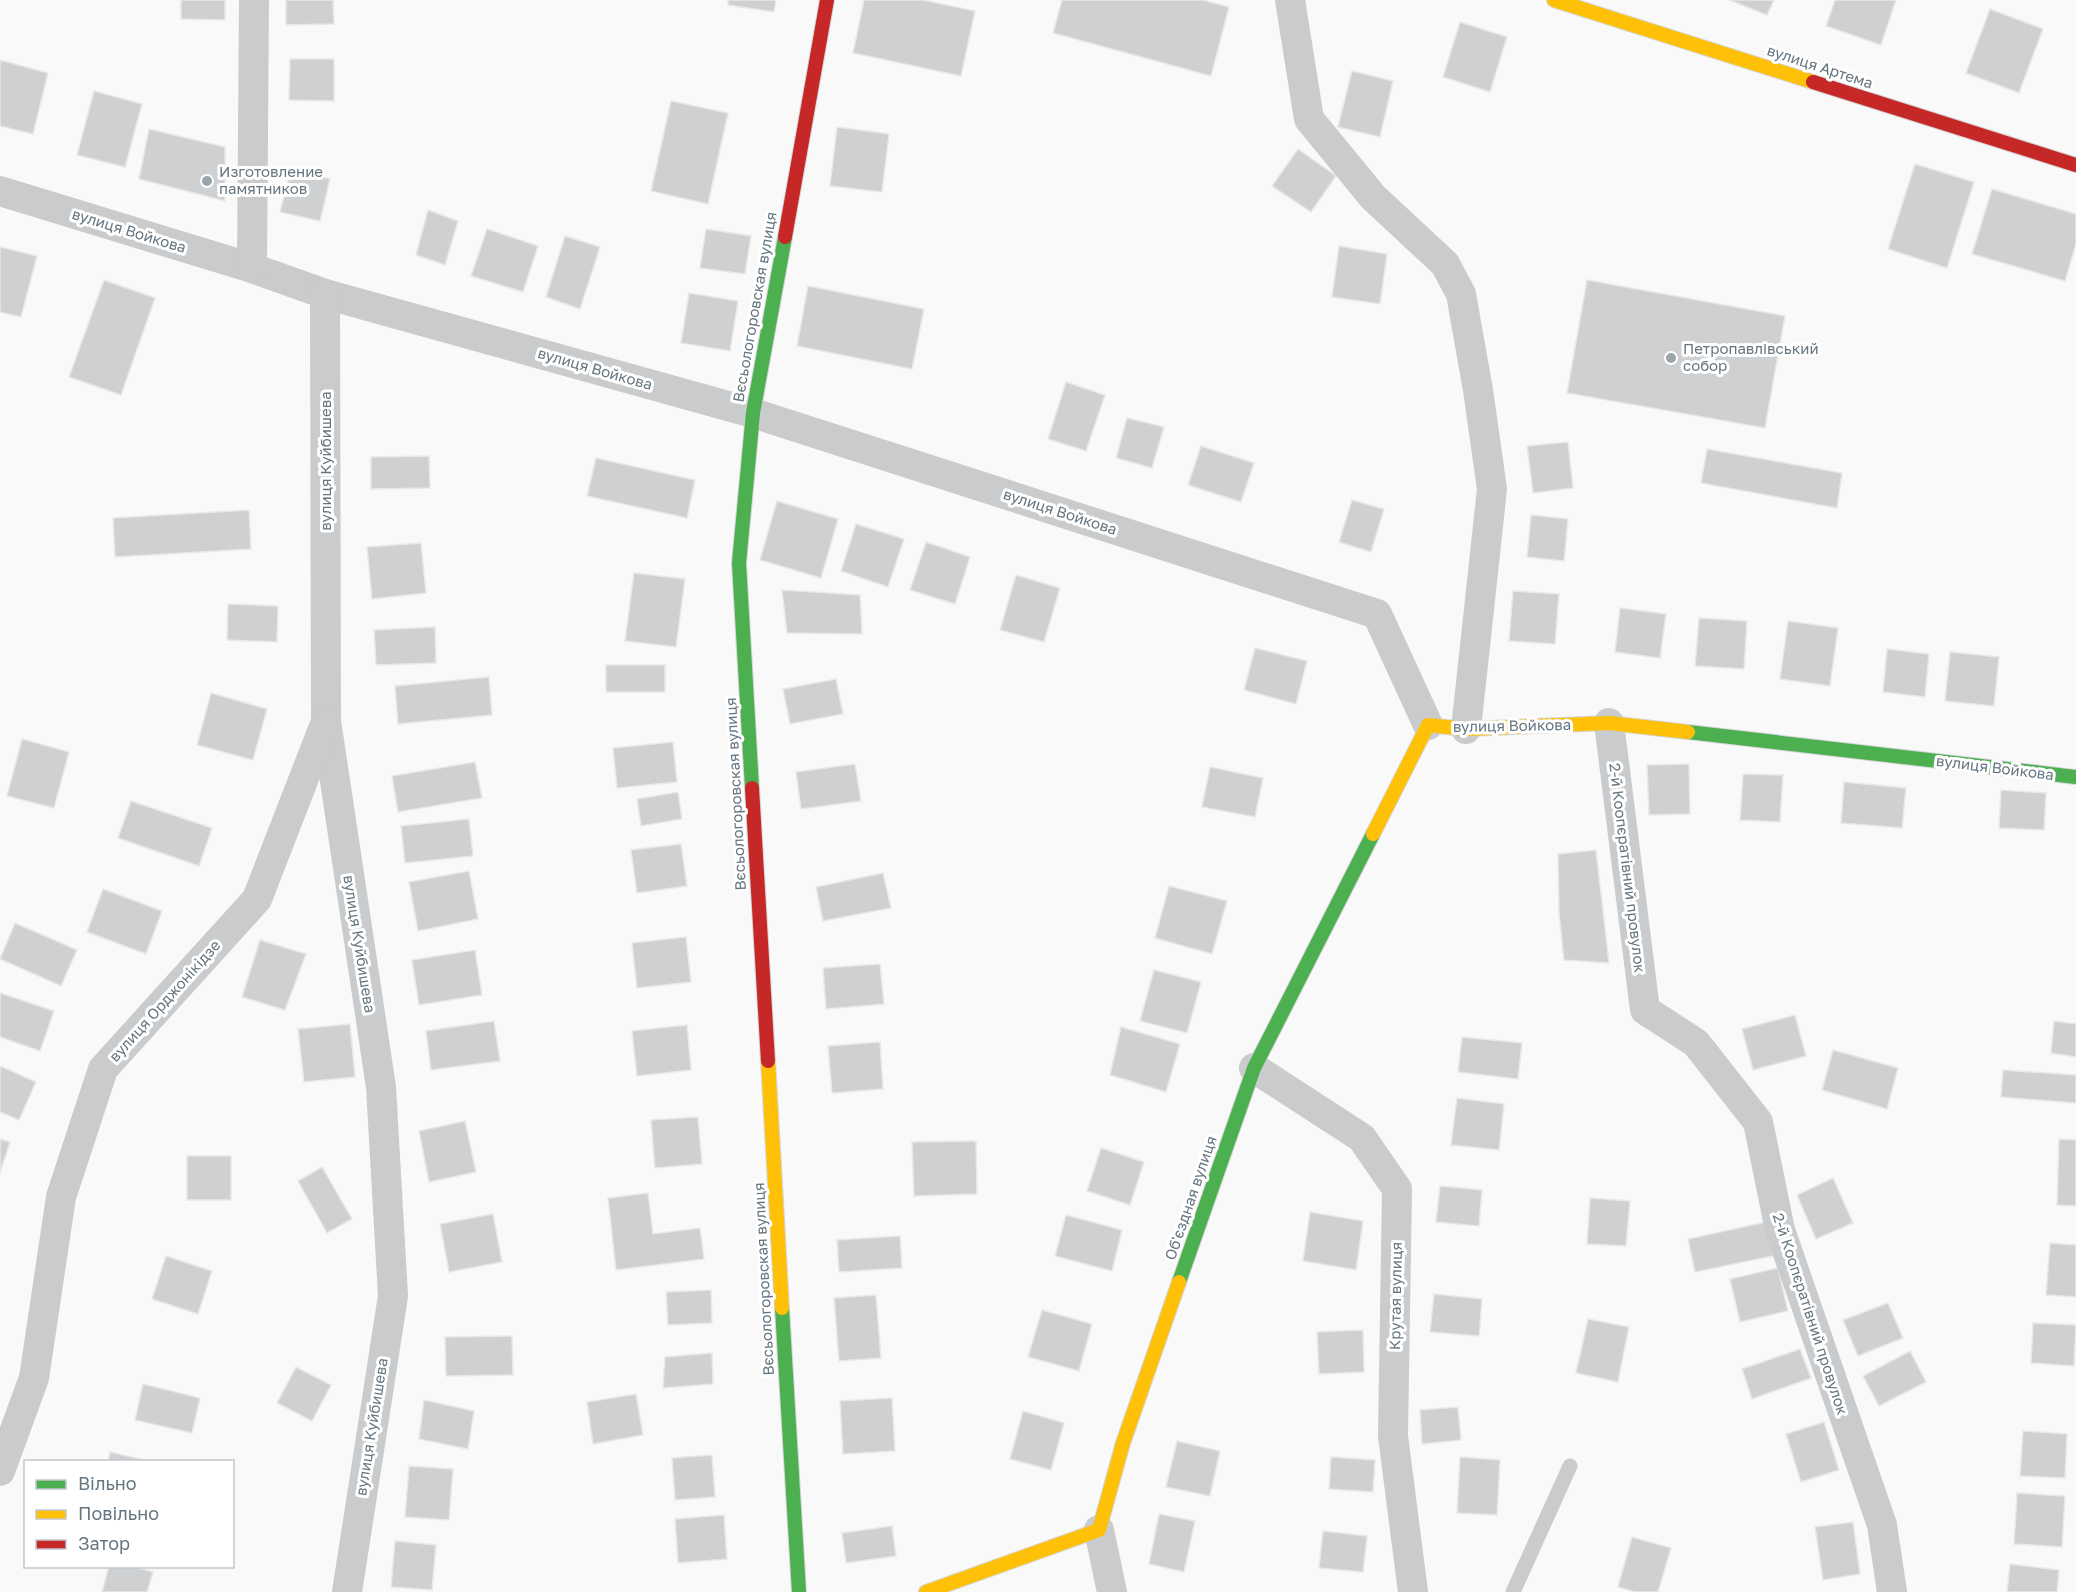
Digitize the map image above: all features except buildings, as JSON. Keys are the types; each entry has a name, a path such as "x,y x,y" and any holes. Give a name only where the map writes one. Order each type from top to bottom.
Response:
{"street":[{"path":"252,268 254,0"},
{"name":"Вєсьологоровская вулиця","path":"799,1592 739,563 753,413 827,0"},
{"path":"1290,0 1309,119 1373,197 1445,264 1461,294 1492,489 1466,729"},
{"name":"вулиця Артема","path":"1554,0 2076,165"},
{"name":"вулиця Войкова","path":"0,191 252,268 325,294 753,413 1377,614 1428,725 1466,729 1609,723 2076,777"},
{"name":"вулиця Куйбишева","path":"325,294 326,721 381,1087 393,1296 347,1592"},
{"name":"вулиця Орджонікідзе","path":"0,1471 34,1378 61,1197 103,1069 257,899 326,721"},
{"name":"2-й Коопєратівний провулок","path":"1609,723 1645,1010 1696,1043 1758,1122 1780,1230 1882,1525 1892,1592"},
{"name":"Об'єздная вулиця","path":"1099,1530 1123,1443 1254,1068 1428,725"},
{"name":"Крутая вулиця","path":"1254,1068 1362,1138 1397,1189 1393,1436 1413,1592"},
{"path":"926,1592 1099,1530 1112,1592"}],"lane":[{"path":"1513,1592 1570,1466"}],"traffic: fast":[{"path":"752,788 739,563 753,413 785,237"},
{"path":"1688,732 2076,777"},
{"path":"1179,1282 1254,1068 1373,834"},
{"path":"782,1308 799,1592"}],"traffic: slow":[{"path":"1554,0 1813,82"},
{"path":"1373,834 1428,725 1466,729 1609,723 1688,732"},
{"path":"768,1061 782,1308"},
{"path":"926,1592 1099,1530 1123,1443 1179,1282"}],"traffic: jam":[{"path":"785,237 827,0"},
{"path":"1813,82 2076,165"},
{"path":"752,788 768,1061"}],"place":[{"name":"Изготовление памятников","path":"207,181"},
{"name":"Петропавлівський собор","path":"1671,358"}]}
